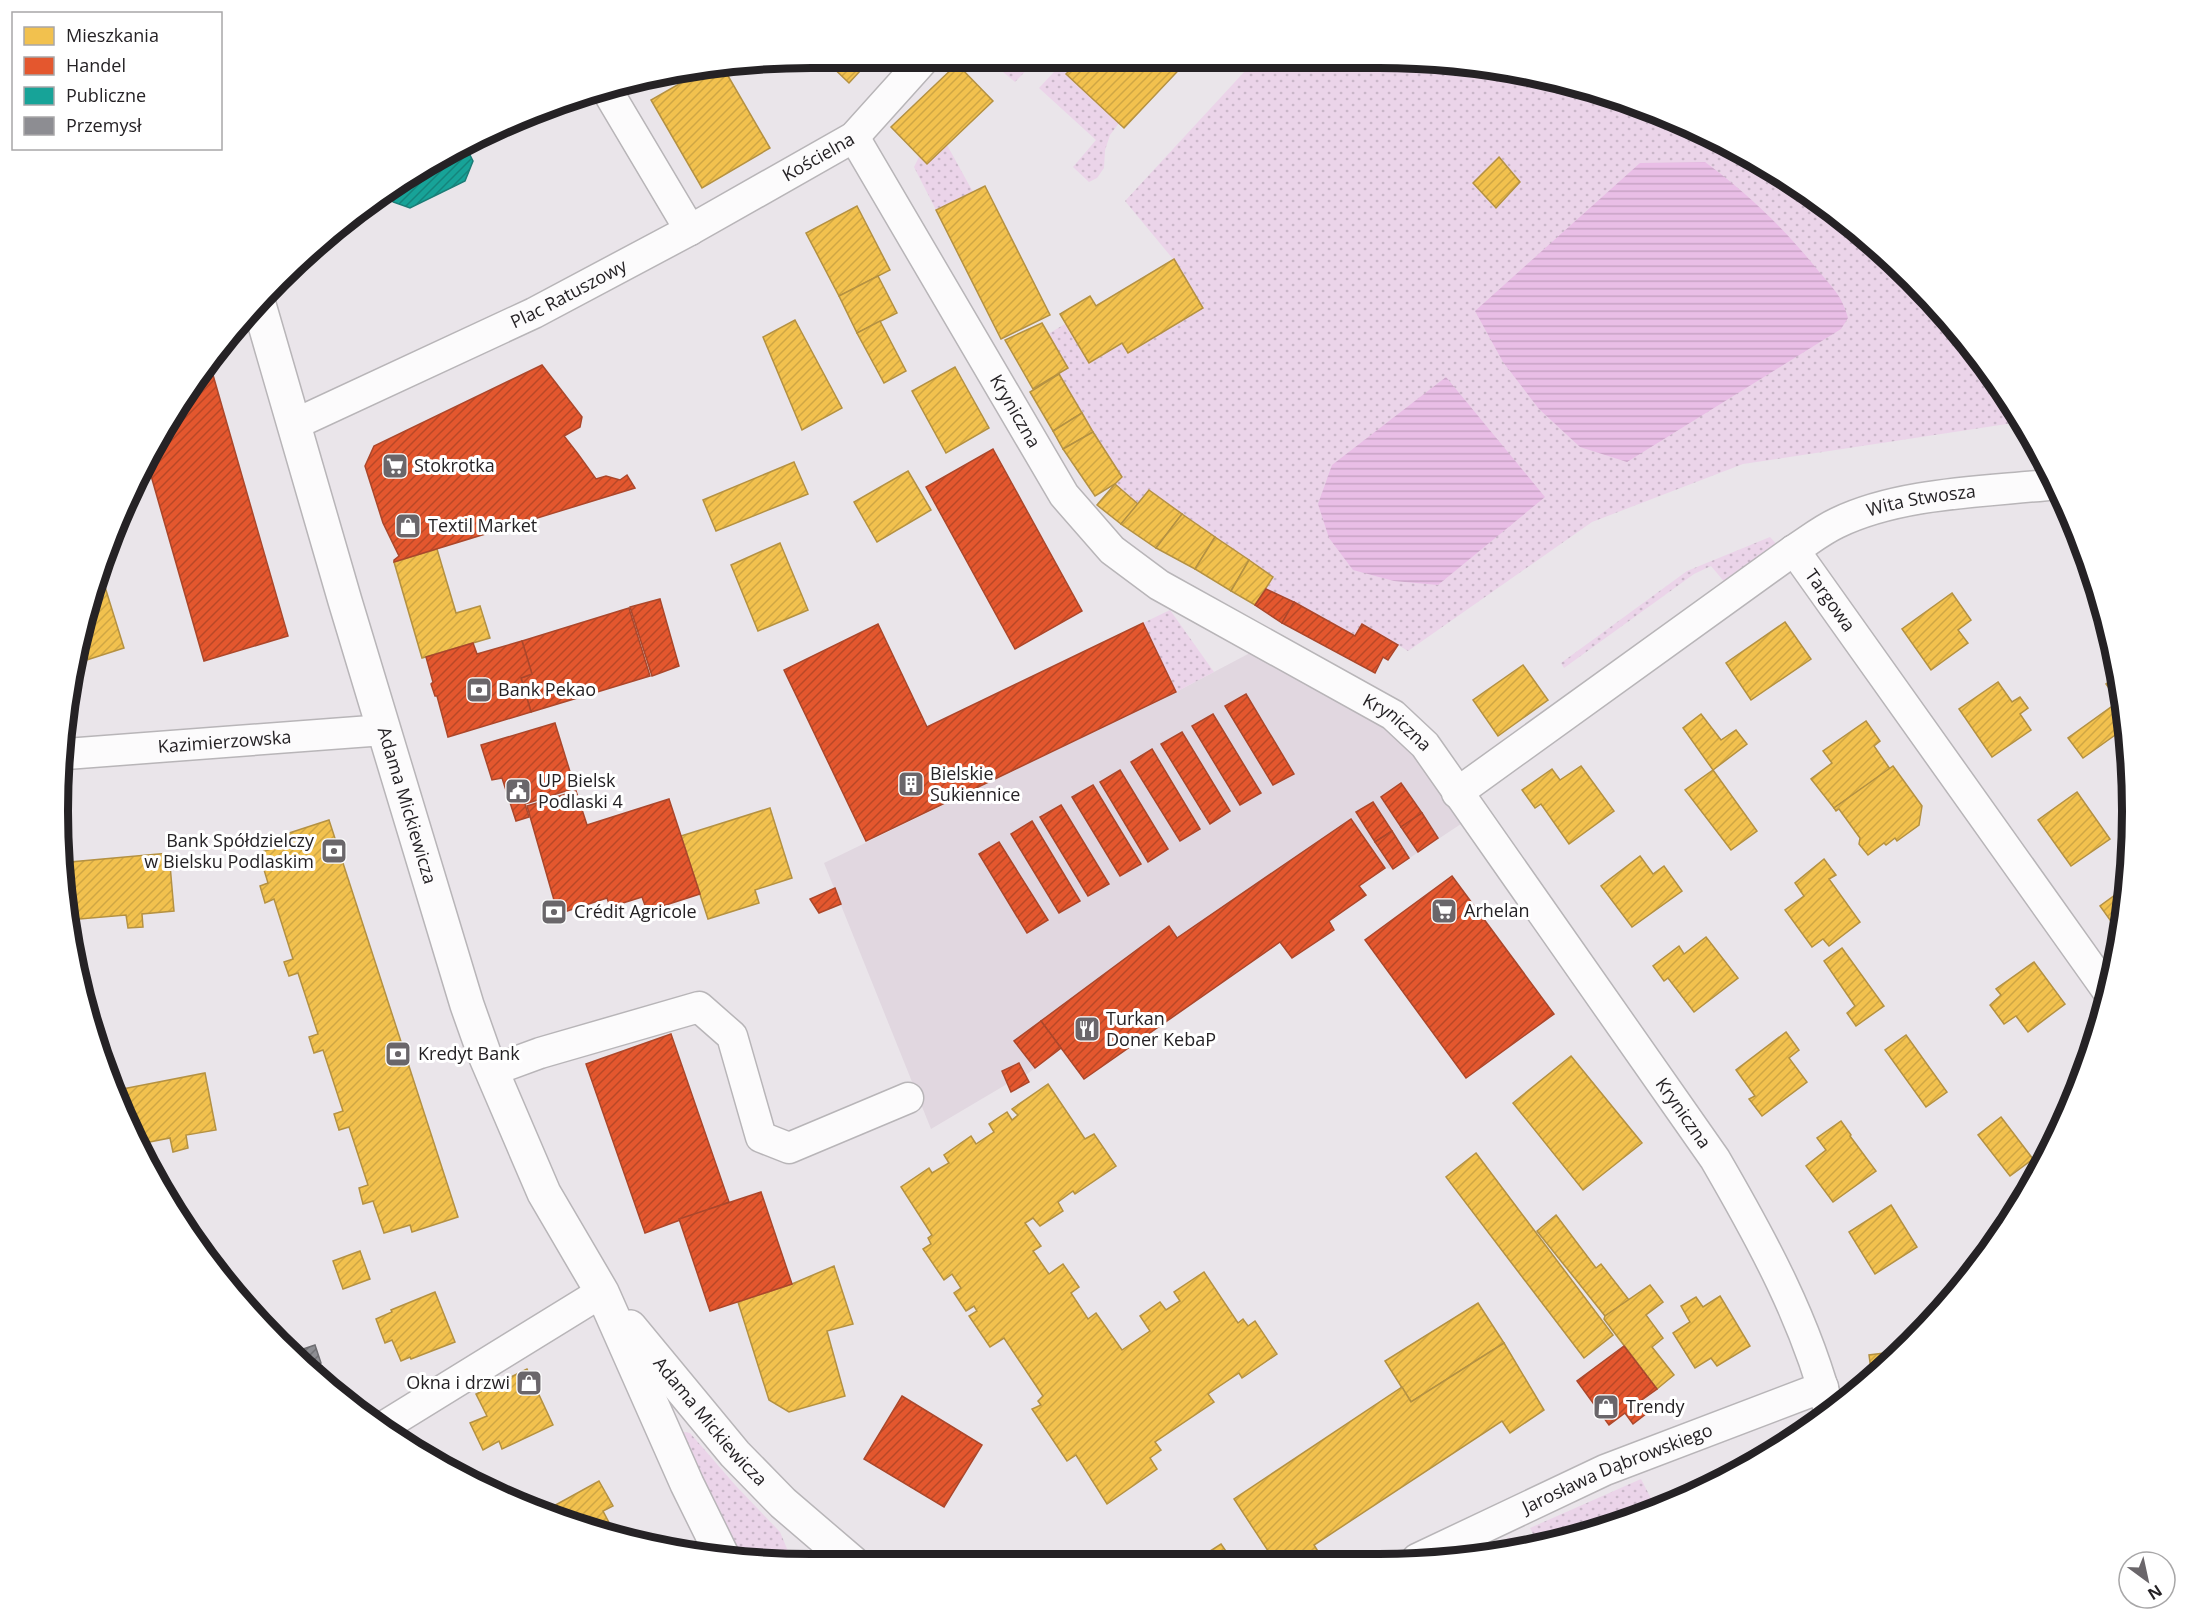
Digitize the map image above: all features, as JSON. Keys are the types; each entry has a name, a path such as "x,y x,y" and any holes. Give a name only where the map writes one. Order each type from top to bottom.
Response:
{"main road":[{"name":"Adama Mickiewicza","path":"261,311 345,601 467,1005 491,1071 544,1193 602,1292 687,1484 718,1548"},
{"name":"Adama Mickiewicza","path":"602,1292 735,1454 783,1503 828,1554"}],"street":[{"name":"Kościelna","path":"690,230 854,137 917,67"},
{"path":"610,96 690,230"},
{"name":"Kryniczna","path":"854,137 1064,495 1112,550 1159,585 1393,715 1425,745 1715,1159 1754,1226 1788,1295 1826,1401"},
{"name":"Plac Ratuszowy","path":"294,424 534,313 690,230"},
{"name":"Wita Stwosza","path":"1794,550 1835,523 1869,510 1912,500 2046,485"},
{"name":"Targowa","path":"1457,793 1794,550 2101,982"},
{"name":"Kazimierzowska","path":"70,753 190,746 384,730"},
{"path":"491,1071 540,1053 699,1007 732,1036 760,1137 789,1148 908,1098"},
{"path":"389,1423 602,1292"},
{"name":"Jarosława Dąbrowskiego","path":"1430,1553 1605,1470 1826,1401"}],"shaded area":[{"path":"997,67 1029,67 1015,82"},
{"path":"1059,67 1131,67 1119,123 1110,135 1105,150 1104,168 1097,178 1089,182 1073,167 1096,140 1039,88"},
{"path":"1249,67 1427,69 1523,82 1570,93 1663,124 1707,144 1750,167 1831,221 1904,285 1937,321 1968,358 2012,423 1743,464 1592,522 1408,651 1398,645 1355,636 1266,589 1138,504 1088,453 1030,345 1173,259 1125,201"},
{"path":"947,145 973,192 936,210 914,167 919,157"},
{"path":"1705,162 1736,186 1791,239 1835,291 1843,303 1848,318 1841,329 1627,462 1580,447 1539,409 1503,362 1475,311 1640,163"},
{"path":"1446,377 1545,497 1438,585 1394,581 1353,570 1329,538 1318,504 1332,465"},
{"path":"1770,537 1780,548 1727,585 1711,566 1694,574 1564,668 1561,663 1687,571"},
{"path":"1170,610 1214,672 1176,692 1143,623"},
{"path":"1267,644 1393,715 1473,816 1393,869 1385,868 1084,1079 1061,1048 1026,1075 1029,1082 1011,1092 1007,1084 931,1129 824,863 1176,692"},
{"path":"684,1432 690,1433 780,1532 789,1554 737,1550 679,1436"},
{"path":"1641,1479 1653,1502 1617,1515 1535,1537 1530,1528"},
{"path":"1510,1537 1513,1542 1495,1545"}],"building: Mieszkania":[{"path":"832,67 864,67 849,83"},
{"path":"954,67 960,67 993,101 927,164 891,127"},
{"path":"1073,67 1182,67 1124,128 1066,74"},
{"path":"726,73 770,148 702,188 651,100 689,78"},
{"path":"1499,157 1520,182 1496,208 1473,183"},
{"path":"985,186 1050,315 1001,339 936,210"},
{"path":"857,206 890,270 839,296 806,233"},
{"path":"1174,259 1203,308 1128,353 1122,343 1089,363 1060,314 1090,296 1096,306"},
{"path":"878,276 897,313 857,333 839,296"},
{"path":"795,320 842,408 802,430 763,337"},
{"path":"880,321 906,371 884,383 857,333"},
{"path":"1042,323 1068,368 1033,389 1005,340"},
{"path":"955,367 989,428 946,453 912,391"},
{"path":"1059,374 1082,413 1053,431 1030,392"},
{"path":"1082,413 1093,432 1063,449 1053,431"},
{"path":"1093,432 1122,477 1095,496 1063,449"},
{"path":"794,462 808,494 716,531 703,500"},
{"path":"908,471 931,510 877,542 854,502"},
{"path":"1115,484 1138,504 1121,524 1097,505"},
{"path":"1149,490 1182,514 1156,548 1121,524"},
{"path":"1182,514 1215,537 1195,569 1156,548"},
{"path":"1215,537 1249,560 1231,591 1195,569"},
{"path":"780,543 808,610 758,631 731,565"},
{"path":"437,549 456,613 480,606 490,638 422,658 394,562"},
{"path":"1249,560 1273,577 1255,605 1231,591"},
{"path":"105,587 124,648 83,661 93,619 102,588"},
{"path":"1952,593 1971,620 1958,630 1968,643 1931,670 1902,629"},
{"path":"1785,622 1811,659 1751,700 1726,663"},
{"path":"1523,665 1548,700 1498,736 1473,700"},
{"path":"1998,682 2012,702 2020,697 2028,708 2020,714 2031,730 1992,757 1959,709"},
{"path":"2114,705 2117,734 2083,758 2068,738"},
{"path":"1701,714 1721,740 1736,730 1747,744 1713,770 1683,728"},
{"path":"1866,721 1880,741 1874,746 1890,769 1834,808 1811,779 1832,763 1823,751"},
{"path":"1581,766 1614,811 1569,844 1541,804 1535,808 1522,790 1552,769 1560,780"},
{"path":"1893,766 1922,806 1919,825 1897,841 1895,838 1886,845 1884,843 1868,855 1859,844 1860,838 1839,809 1836,811 1834,808"},
{"path":"1713,770 1757,831 1731,850 1685,790"},
{"path":"2077,792 2110,839 2071,866 2038,820"},
{"path":"770,808 792,878 755,890 759,903 708,919 681,836"},
{"path":"329,820 458,1217 412,1232 410,1225 384,1233 373,1201 363,1204 359,1188 368,1185 349,1127 339,1130 334,1114 343,1111 323,1050 314,1053 309,1037 318,1034 298,973 289,976 284,962 293,959 274,899 265,903 260,886 268,883 259,853 286,844 283,835"},
{"path":"169,853 174,911 142,914 143,927 128,928 126,915 76,919 69,862"},
{"path":"1640,856 1653,874 1664,866 1682,891 1632,927 1601,886"},
{"path":"1824,859 1836,875 1829,879 1860,922 1829,946 1823,939 1812,947 1785,910 1804,896 1795,883"},
{"path":"2116,894 2112,923 2100,906"},
{"path":"1706,937 1738,978 1694,1012 1668,978 1664,981 1653,966 1679,946 1684,954"},
{"path":"1842,948 1884,1006 1856,1026 1847,1013 1855,1006 1824,961"},
{"path":"2034,962 2065,1004 2028,1032 2016,1016 2004,1024 1990,1005 2001,995 1996,989"},
{"path":"1786,1032 1799,1050 1789,1058 1807,1082 1762,1116 1749,1099 1755,1096 1736,1070"},
{"path":"1906,1035 1947,1092 1926,1107 1885,1050"},
{"path":"1571,1056 1642,1143 1583,1190 1513,1103"},
{"path":"205,1073 216,1130 186,1135 188,1148 173,1152 170,1138 146,1143 121,1089"},
{"path":"1048,1084 1085,1139 1094,1134 1116,1166 1075,1194 1073,1191 1058,1202 1063,1211 1040,1226 1033,1218 1025,1223 1041,1246 1033,1251 1049,1274 1063,1264 1079,1287 1071,1293 1088,1319 1096,1313 1122,1350 1150,1331 1140,1316 1160,1302 1166,1310 1180,1301 1174,1292 1204,1272 1238,1323 1243,1319 1248,1326 1255,1321 1277,1354 1242,1378 1239,1373 1208,1394 1214,1402 1155,1442 1161,1450 1150,1458 1157,1469 1107,1504 1076,1455 1067,1461 1032,1409 1041,1405 1038,1401 1043,1396 1004,1338 990,1347 969,1316 977,1311 974,1306 966,1311 954,1293 961,1288 952,1274 944,1280 923,1249 931,1244 928,1238 932,1235 901,1187 929,1168 932,1173 949,1163 944,1155 971,1136 976,1144 994,1132 989,1124 1007,1112 1012,1120 1018,1115 1012,1109"},
{"path":"2001,1117 2033,1159 2010,1176 1978,1135"},
{"path":"1841,1121 1876,1171 1833,1202 1806,1166 1826,1150 1817,1138"},
{"path":"1476,1153 1613,1335 1584,1358 1446,1177"},
{"path":"1891,1205 1917,1247 1875,1274 1849,1232"},
{"path":"1556,1215 1596,1268 1601,1264 1629,1300 1605,1316 1537,1231"},
{"path":"360,1251 370,1279 343,1289 333,1261"},
{"path":"834,1266 853,1324 827,1331 845,1396 789,1412 769,1400 738,1302 792,1284"},
{"path":"1650,1285 1663,1302 1646,1315 1663,1338 1652,1347 1674,1375 1657,1389 1604,1319 1605,1316"},
{"path":"435,1292 455,1342 401,1361 392,1340 385,1343 376,1319 392,1312 391,1310"},
{"path":"1720,1296 1750,1346 1717,1366 1711,1358 1695,1368 1673,1333 1690,1322 1681,1306 1696,1297 1703,1307"},
{"path":"1478,1303 1504,1343 1411,1402 1385,1361"},
{"path":"1504,1343 1544,1410 1510,1433 1502,1421 1314,1545 1320,1554 1270,1554 1234,1499 1402,1387 1411,1402"},
{"path":"1887,1353 1871,1368 1869,1355"},
{"path":"527,1369 553,1425 502,1449 499,1441 483,1450 470,1423 487,1416 476,1394"},
{"path":"599,1481 613,1506 603,1511 611,1527 572,1515 551,1507"},
{"path":"1221,1544 1228,1554 1205,1554"}],"building: Handel":[{"path":"542,365 582,417 580,427 564,436 596,479 606,476 620,480 627,475 635,488 394,562 399,556 383,523 365,466 374,446"},
{"path":"212,371 288,636 204,661 150,471 167,439"},
{"path":"993,449 1082,611 1015,649 926,487"},
{"path":"1266,589 1294,602 1282,623 1255,605"},
{"path":"660,599 679,666 652,676 630,607"},
{"path":"1294,602 1355,636 1362,624 1398,645 1388,660 1383,657 1375,673 1282,623"},
{"path":"629,608 650,676 531,712 521,678 532,674 522,641"},
{"name":"Bielskie Sukiennice","path":"1143,623 1176,692 866,841 784,670 878,624 927,727"},
{"name":"Bank Pekao","path":"522,641 532,674 521,678 531,712 448,737 437,696 431,684 433,682 426,657 473,643 477,654"},
{"path":"1246,694 1294,774 1273,785 1225,706"},
{"path":"1213,714 1261,793 1240,805 1192,726"},
{"path":"555,723 575,788 525,804 529,817 516,821 502,778 492,780 481,745"},
{"path":"1182,732 1230,811 1210,824 1161,744"},
{"path":"1152,749 1200,829 1180,841 1131,762"},
{"path":"1120,770 1168,849 1148,862 1100,782"},
{"path":"1401,783 1422,813 1401,827 1381,797"},
{"path":"1093,785 1141,864 1120,876 1072,797"},
{"path":"576,791 587,825 669,799 700,894 647,911 642,897 610,907 607,898 558,914 527,806"},
{"path":"1373,802 1392,831 1375,842 1356,812"},
{"path":"1061,805 1109,884 1088,896 1040,817"},
{"path":"1422,813 1438,838 1418,852 1401,827"},
{"path":"1351,819 1385,868 1359,886 1366,895 1329,921 1334,930 1292,958 1280,942 1084,1079 1041,1021 1169,926 1177,938"},
{"path":"1032,821 1080,901 1059,913 1011,834"},
{"path":"1392,831 1409,858 1393,869 1375,842"},
{"path":"999,842 1048,920 1027,933 979,854"},
{"path":"1452,876 1554,1014 1466,1078 1365,940"},
{"path":"835,888 841,904 819,913 810,899"},
{"path":"1041,1021 1061,1048 1035,1068 1014,1041"},
{"path":"671,1034 729,1202 645,1233 586,1064"},
{"path":"1019,1063 1029,1082 1011,1092 1002,1071"},
{"path":"761,1192 792,1284 710,1311 679,1219"},
{"path":"1624,1346 1657,1389 1639,1402 1647,1413 1633,1424 1625,1413 1609,1425 1577,1381"},
{"path":"902,1396 982,1445 944,1507 864,1459"}],"building: Publiczne":[{"path":"468,151 473,161 465,181 410,208 393,202 391,198 398,193"}],"building: Przemysł":[{"path":"315,1345 321,1363 316,1365 299,1350"}],"place":[{"name":"Stokrotka","path":"395,466"},
{"name":"Textil Market","path":"408,526"},
{"name":"Bank Pekao","path":"479,690"},
{"name":"Bielskie Sukiennice","path":"911,784"},
{"name":"UP Bielsk Podlaski 4","path":"518,791"},
{"name":"Bank Spółdzielczy w Bielsku Podlaskim","path":"334,851"},
{"name":"Arhelan","path":"1444,911"},
{"name":"Crédit Agricole","path":"554,912"},
{"name":"Turkan Doner KebaP","path":"1087,1029"},
{"name":"Kredyt Bank","path":"398,1054"},
{"name":"Okna i drzwi","path":"529,1383"},
{"name":"Trendy","path":"1606,1407"}]}
